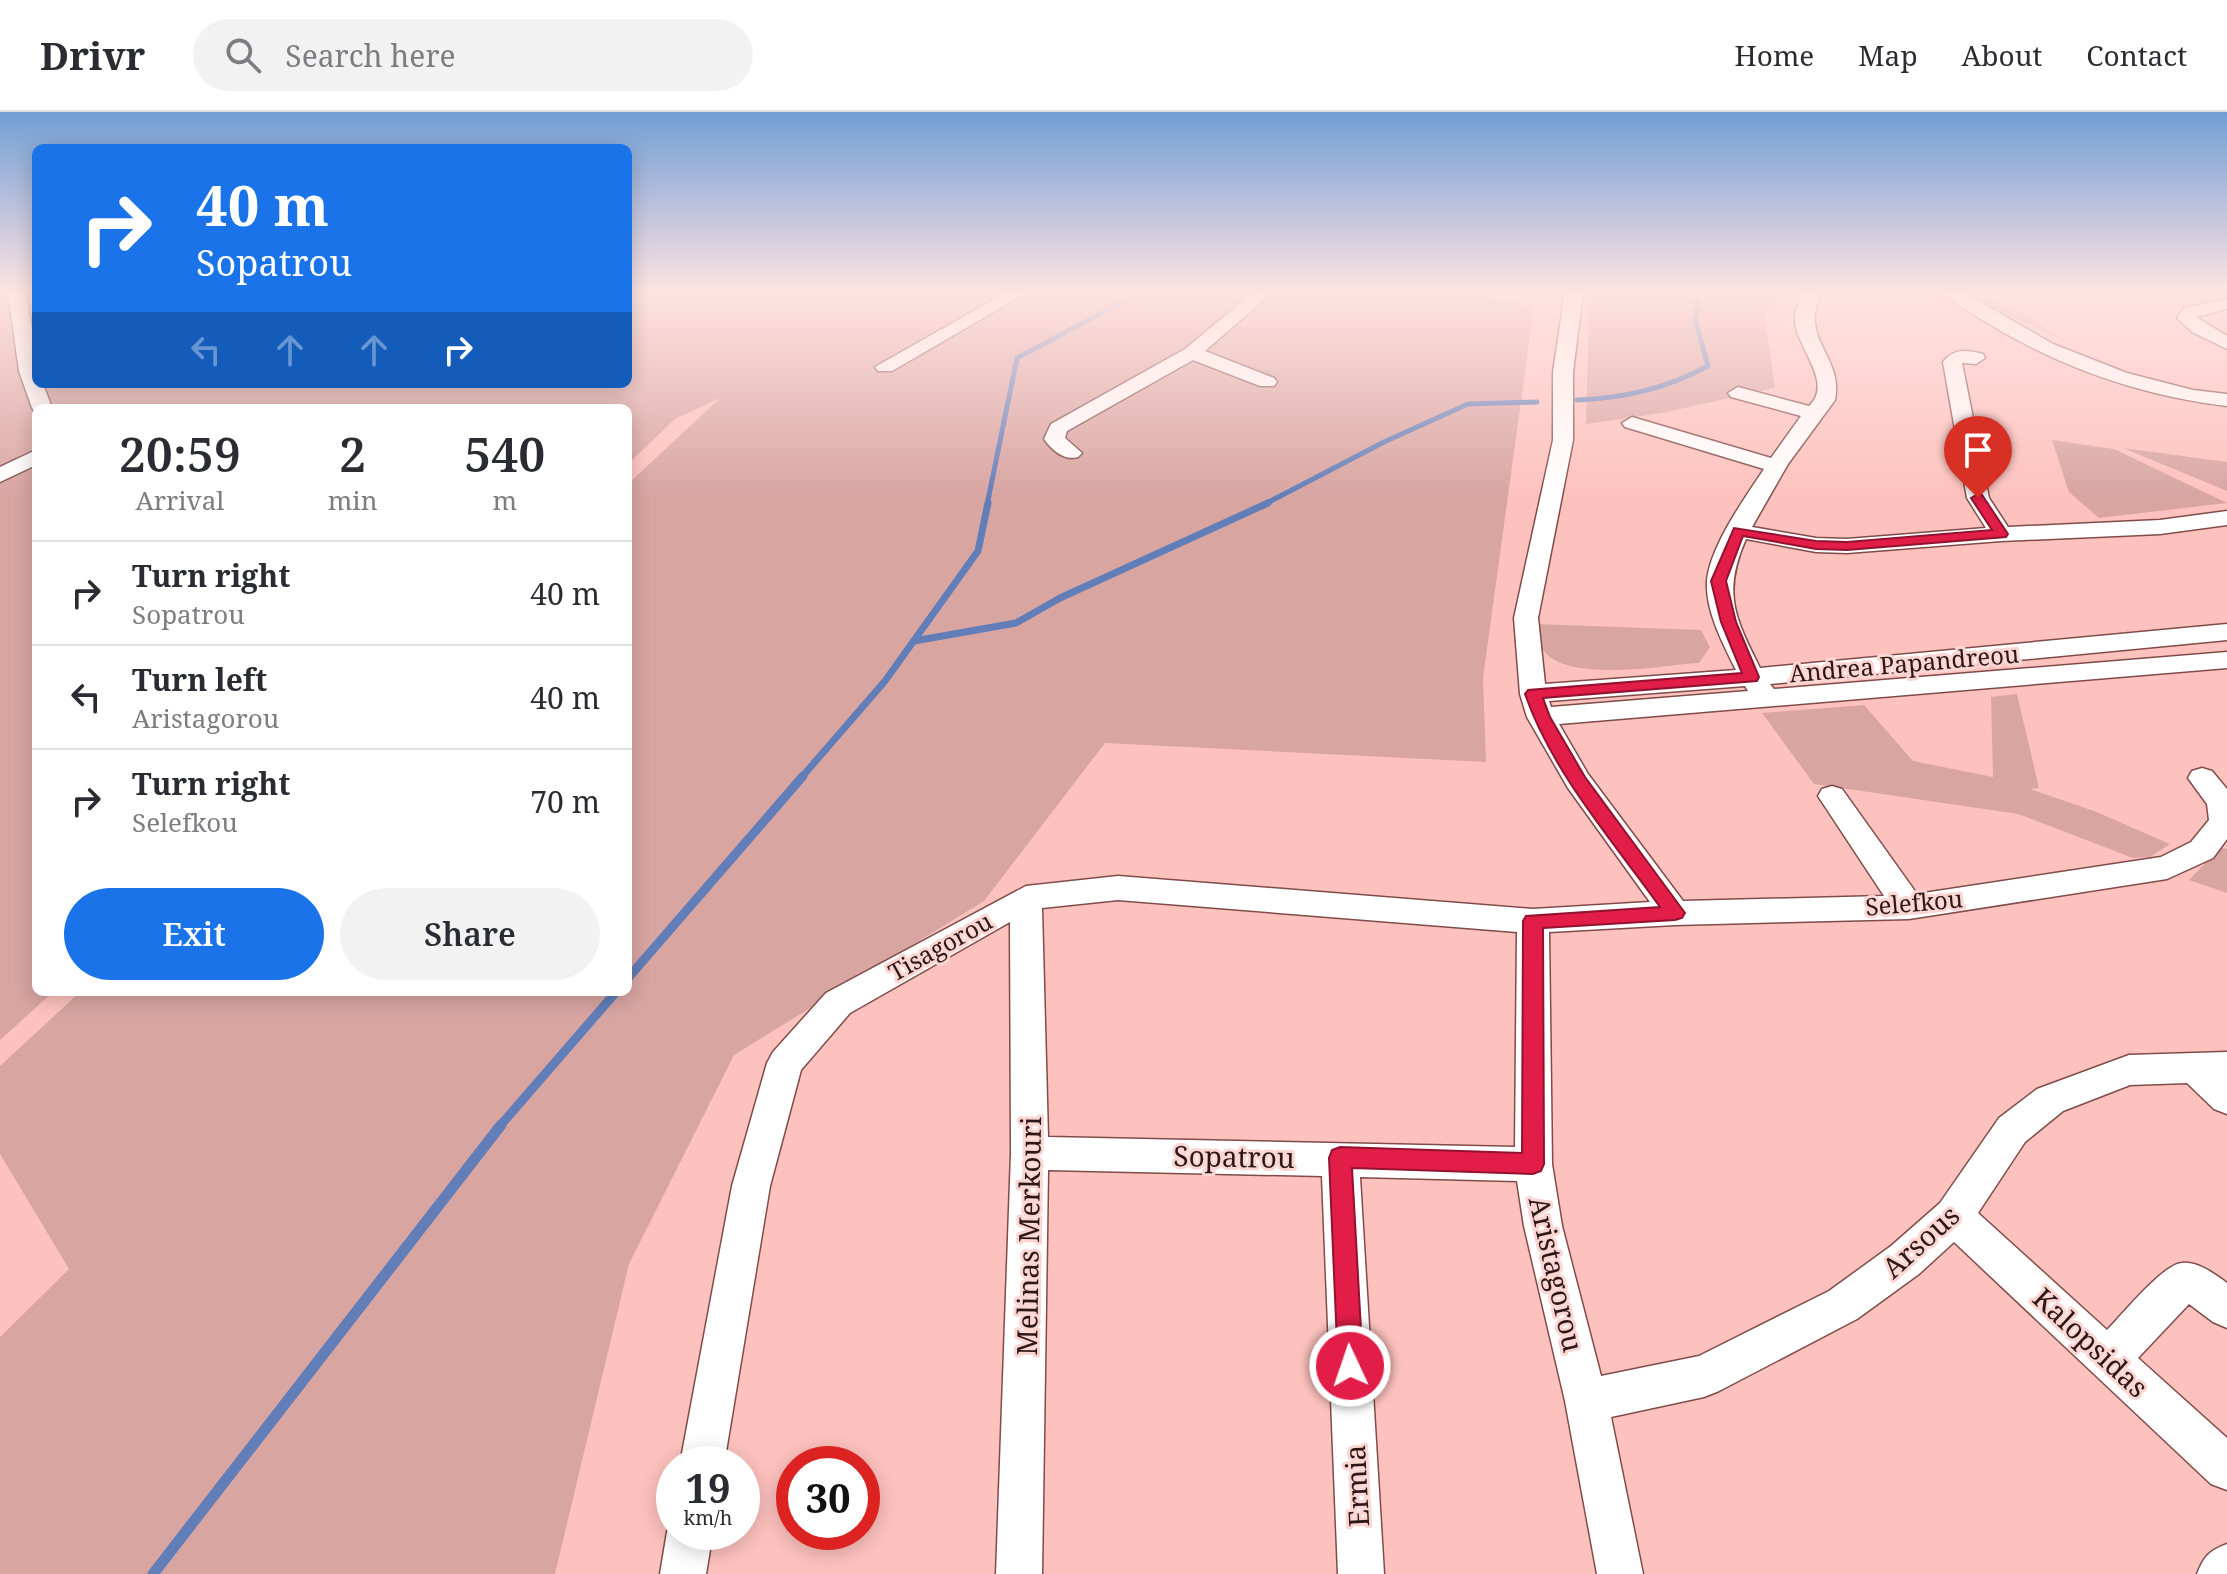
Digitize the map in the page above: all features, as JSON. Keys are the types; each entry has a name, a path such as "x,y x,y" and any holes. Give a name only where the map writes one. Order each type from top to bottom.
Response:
{"street":[{"path":"885,367 897,360"},
{"path":"1071,453 1054,439 1058,428 1179,360"},
{"path":"1211,360 1267,382"},
{"path":"1565,360 1563,440 1526,618 1537,705 1578,781 1675,913"},
{"path":"1759,688 1729,622 1719,581 1738,531 1776,466 1825,400 1828,383 1817,360"},
{"path":"1954,360 1978,498 2001,534"},
{"path":"2074,360 2151,385 2227,400"},
{"path":"1738,393 1814,413"},
{"path":"1632,423 1776,466"},
{"path":"0,476 32,458"},
{"path":"1738,531 1816,545 1847,546 2001,534 2160,527 2227,518"},
{"name":"Andrea Papandreou","path":"1759,688 2227,632"},
{"name":"Andrea Papandreou","path":"1537,705 1759,688 2227,660"},
{"name":"Selefkou","path":"1533,921 1675,913 1909,907 2167,868 2202,850 2224,822 2221,802 2202,778"},
{"path":"1832,796 1909,907"},
{"name":"Tisagorou","path":"705,1446 751,1186 785,1063 838,1003 1026,898 1118,888 1533,921"},
{"name":"Melinas Merkouri","path":"1019,1574 1030,1153 1026,898"},
{"name":"Aristagorou","path":"1533,921 1533,1164 1543,1226 1586,1401 1620,1574"},
{"path":"2210,1067 2227,1098"},
{"name":"Arsous","path":"1586,1401 1704,1376 1843,1305 1905,1260 1954,1216 1991,1166 2012,1130 2050,1100 2129,1070 2210,1067"},
{"name":"Sopatrou","path":"1030,1153 1533,1164"},
{"name":"Ermia","path":"1340,1158 1361,1574"},
{"name":"Kalopsidas","path":"1954,1216 2227,1468"},
{"path":"2109,1358 2182,1282 2198,1286 2227,1308"},
{"path":"683,1574 687,1550"},
{"path":"2220,1574 2227,1567"}],"shaded area":[{"path":"0,360 32,360 32,388 632,388 632,360 1527,360 1483,678 1486,762 1105,743 984,901 734,1055 629,1264 555,1574 0,1574 0,1337 69,1269 0,1154 0,1066 76,996 632,996 632,480 720,398 675,419 632,460 632,404 32,404 32,996 49,996 0,1040"},
{"path":"1588,360 1771,360 1775,388 1662,413 1586,424"},
{"path":"2052,440 2114,449 2227,503 2099,518 2069,492"},
{"path":"2123,448 2227,462 2227,491 2220,488"},
{"path":"1535,624 1701,630 1710,647 1699,663 1636,669 1587,669 1565,665 1549,656 1538,642"},
{"path":"2017,694 2039,788 2030,789 2094,811 2170,844 2150,857 2133,858 2018,814 1814,784 1762,713 1864,705 1913,761 1993,777 1991,697"},
{"path":"2221,847 2227,849 2227,893 2189,880"}],"waterway":[{"path":"987,505 1017,360"},
{"path":"1577,400 1644,391 1708,366 1706,360"},
{"path":"1263,505 1384,442 1468,404 1537,402"},
{"path":"801,778 885,681 978,551 988,503"},
{"path":"914,641 1016,623 1060,598 1268,503"},
{"path":"632,973 803,776"},
{"path":"499,1127 613,996"},
{"path":"153,1574 501,1125"}],"route":[{"path":"1350,1366 1340,1158 1533,1164 1533,921 1675,913 1578,781 1541,717 1533,694 1751,677 1729,622 1719,581 1738,531 1816,545 1847,546 2001,534 1978,498"}]}
